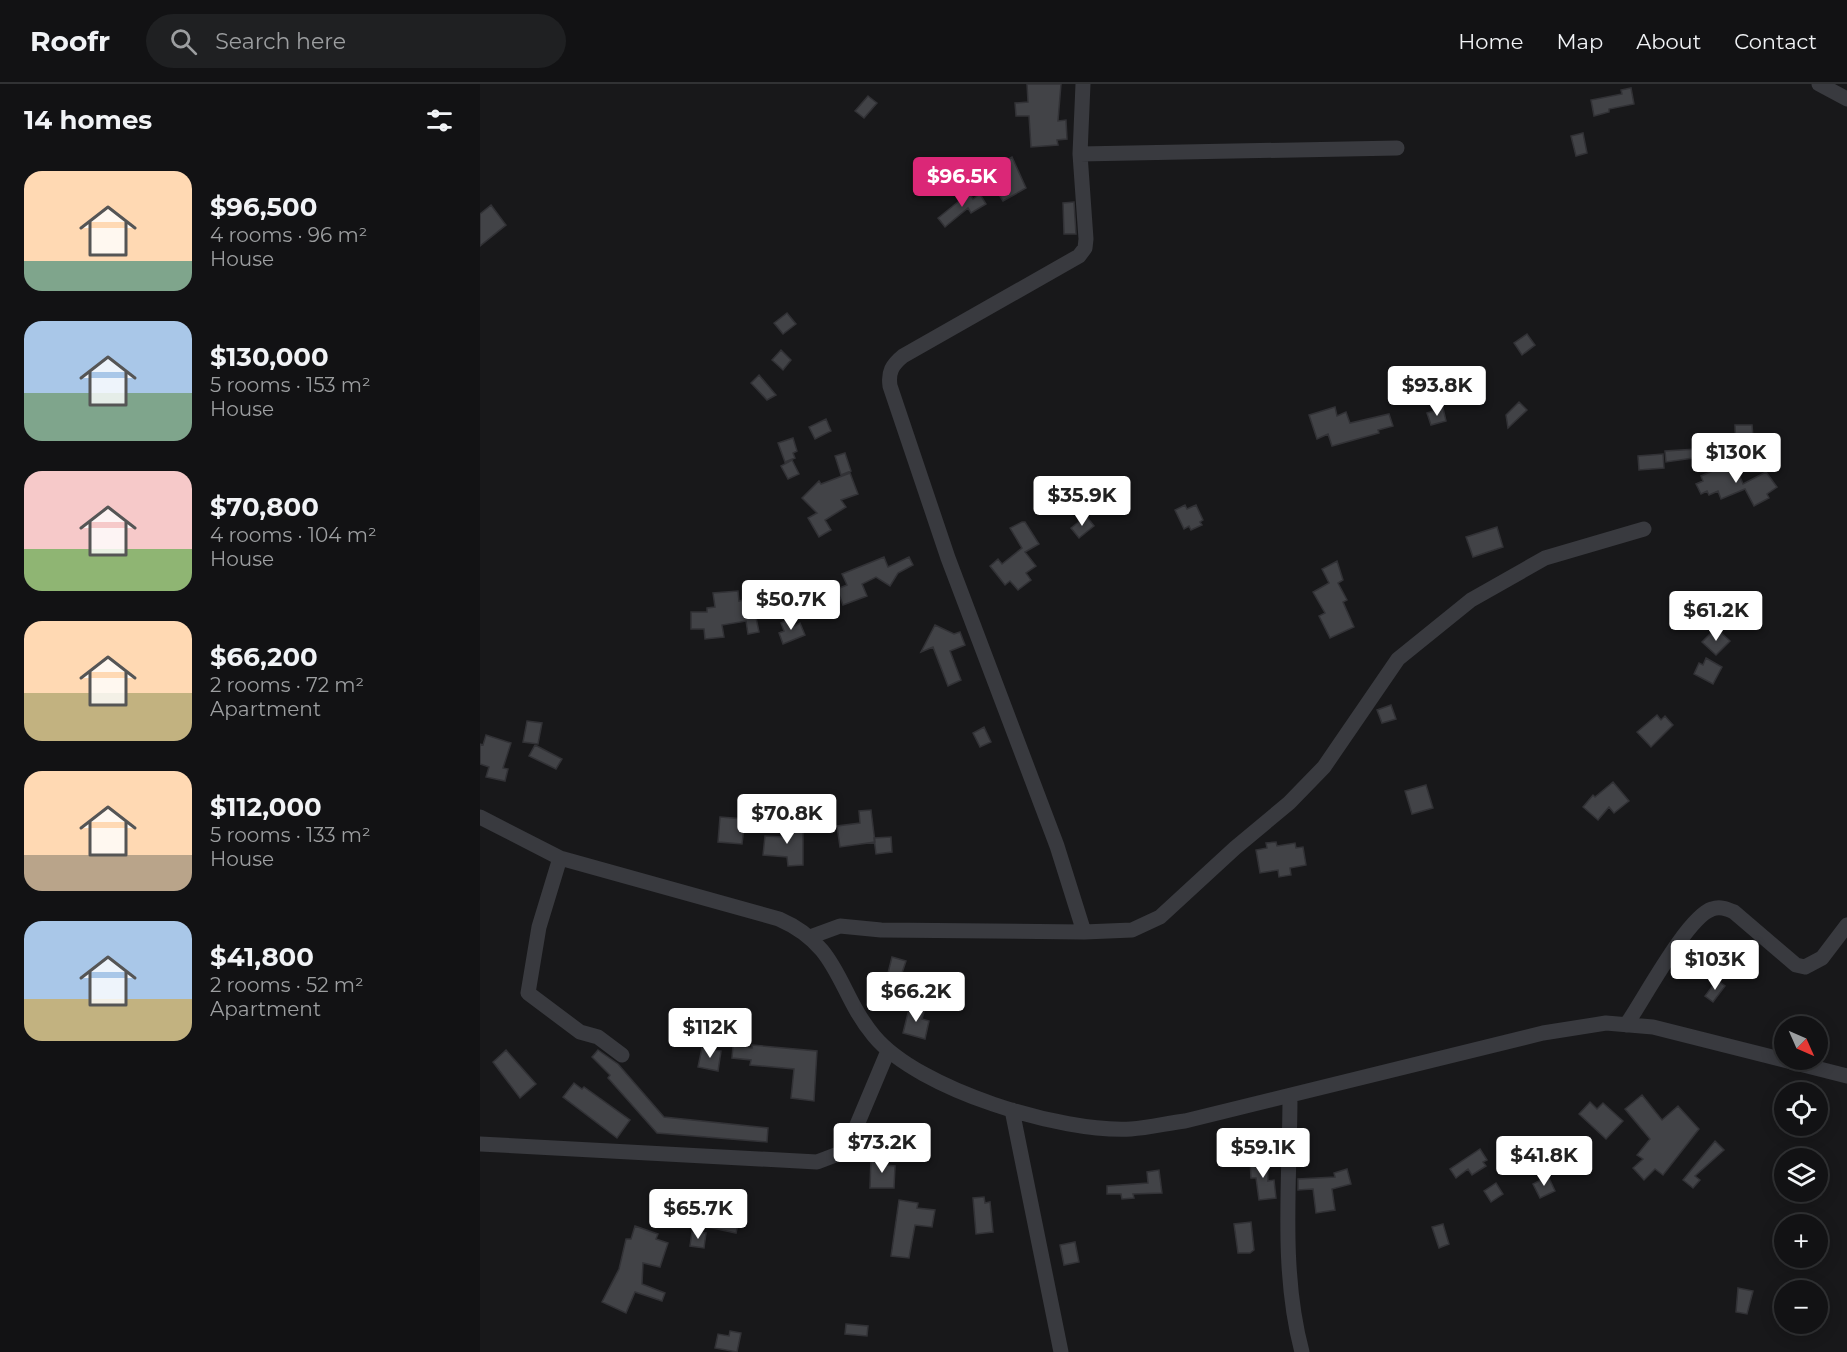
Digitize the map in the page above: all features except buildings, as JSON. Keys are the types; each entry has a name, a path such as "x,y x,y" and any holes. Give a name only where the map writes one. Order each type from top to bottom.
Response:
{"street":[{"path":"1083,84 1080,153 1085,248 1079,256 903,356 893,365 889,376 890,386 948,558 1057,846 1084,932"},
{"path":"1819,84 1847,99"},
{"path":"1080,153 1397,148"},
{"path":"810,937 840,926 881,930 1084,932 1132,930 1160,916 1289,803 1324,767 1398,658 1471,600 1545,558 1644,529"},
{"path":"480,817 560,858 779,919 810,937 829,957 859,1013 888,1051 928,1076 1012,1110 1077,1126 1131,1129 1185,1121 1543,1033 1606,1023 1653,1027 1847,1076"},
{"path":"560,858 538,927 528,993 580,1032 598,1037 622,1055"},
{"path":"1626,1025 1695,921 1710,909 1723,907 1734,912 1796,964 1806,967 1822,958 1847,925"},
{"path":"480,1144 817,1162 846,1151 888,1051"},
{"path":"1290,1096 1289,1276 1293,1320 1302,1352"},
{"path":"1012,1110 1061,1352"}]}
